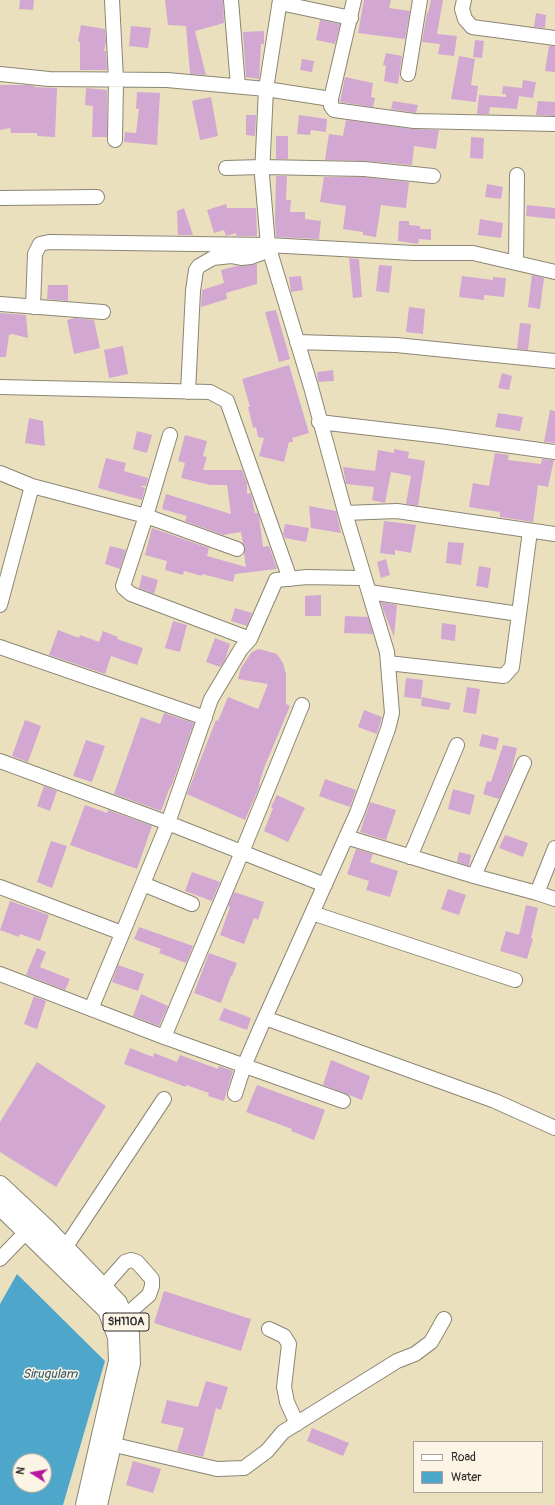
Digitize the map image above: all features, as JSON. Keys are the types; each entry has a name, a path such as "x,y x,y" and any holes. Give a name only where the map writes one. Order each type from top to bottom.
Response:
{"main road":[{"name":"SH110A","path":"0,1185 65,1248 118,1303 130,1334 131,1363 85,1505"},
{"name":"SH110A","path":"0,1206 107,1310 117,1337 118,1361 98,1505"}],"street":[{"path":"112,0 116,80 115,140"},
{"path":"231,0 238,86"},
{"path":"354,0 331,99 331,106 334,110 414,122 555,124"},
{"path":"408,74 420,0"},
{"path":"464,0 462,9 465,19 472,27 555,38"},
{"path":"235,1094 244,1066 357,813 388,729 392,713 387,652 345,513 269,247 262,167 266,89 280,2 351,18"},
{"path":"0,74 49,79 167,80 266,89 331,99"},
{"path":"226,168 262,167 364,170 433,176"},
{"path":"516,262 517,175"},
{"path":"0,198 97,197"},
{"path":"34,307 35,254 40,244 49,242 269,247 413,253 473,253 555,272"},
{"path":"188,392 193,291 196,270 199,266 213,258 231,256 251,257 269,247"},
{"path":"0,304 103,312"},
{"path":"297,342 396,345 555,361"},
{"path":"0,387 210,392 227,401 290,579"},
{"path":"319,422 439,436 555,452"},
{"path":"170,435 123,586 131,594 250,640"},
{"path":"0,473 32,486 146,516 238,549"},
{"path":"0,605 32,486"},
{"path":"345,513 397,511 555,534"},
{"path":"388,664 504,676 512,667 530,531"},
{"path":"92,1009 168,822 211,699 241,649 250,640 276,580 307,577 364,577"},
{"path":"369,592 519,614"},
{"path":"0,647 204,718"},
{"path":"164,1037 302,705"},
{"path":"410,857 457,745"},
{"path":"0,761 168,822 325,886"},
{"path":"474,876 524,763"},
{"path":"346,837 474,876 555,898"},
{"path":"537,893 555,848"},
{"path":"143,884 192,904"},
{"path":"0,887 122,933"},
{"path":"312,913 515,980"},
{"path":"0,974 164,1037 343,1101"},
{"path":"265,1018 495,1100 555,1128"},
{"path":"65,1248 164,1099"},
{"path":"0,1259 27,1231"},
{"path":"103,1287 125,1262 131,1260 137,1262 152,1279 152,1286 149,1295 124,1317"},
{"path":"106,1443 217,1470 244,1468 267,1451 283,1432 397,1361 415,1354 431,1342 444,1319"},
{"path":"269,1329 284,1336 289,1344 284,1387 287,1402 296,1424"}],"water":[{"name":"Sirugulam","path":"17,1274 105,1361 63,1505 0,1505 0,1304"}],"building":[{"path":"20,0 34,0 33,10 19,9"},
{"path":"165,0 223,0 224,23 195,31 206,75 190,74 186,26 168,25"},
{"path":"364,0 391,0 389,8 410,11 405,39 358,33"},
{"path":"431,0 443,0 437,34 457,36 454,56 438,54 440,44 422,42"},
{"path":"536,13 546,15 545,28 534,27"},
{"path":"320,20 340,24 335,44 316,40"},
{"path":"81,25 105,29 106,42 104,51 106,51 107,70 80,70 80,42 78,41"},
{"path":"131,26 151,28 148,48 129,46"},
{"path":"264,31 264,44 261,44 259,79 246,77 243,32"},
{"path":"475,40 484,41 482,58 473,57"},
{"path":"549,46 555,46 555,72 545,71"},
{"path":"386,53 402,56 398,84 384,81 386,66 383,65"},
{"path":"459,56 475,59 471,85 478,86 476,102 451,99"},
{"path":"302,59 314,61 312,72 300,70"},
{"path":"345,77 373,83 371,97 375,98 373,107 340,102"},
{"path":"523,80 536,82 533,98 519,96 517,109 490,107 489,114 477,114 479,95 506,97 506,94 502,94 503,86 522,88"},
{"path":"0,85 28,85 34,87 57,88 55,137 37,136 37,133 11,133 10,128 0,130"},
{"path":"86,88 107,90 107,137 92,137 93,106 85,105"},
{"path":"137,92 160,93 157,145 124,142 125,132 136,133 139,109 136,109"},
{"path":"211,97 218,136 200,140 192,101"},
{"path":"393,101 418,105 416,113 391,109"},
{"path":"538,101 555,102 555,116 536,115"},
{"path":"246,115 256,115 255,136 246,135"},
{"path":"299,115 327,119 326,132 311,130 310,135 297,134"},
{"path":"346,120 413,129 439,130 436,149 414,146 412,165 365,161 325,160 329,134 343,136"},
{"path":"276,136 288,136 288,159 276,159"},
{"path":"471,137 484,138 483,159 470,158"},
{"path":"276,176 287,176 286,200 291,200 290,212 305,212 305,219 321,221 319,239 276,237"},
{"path":"324,177 363,177 409,182 406,208 381,205 376,237 363,235 363,232 343,229 346,206 320,202"},
{"path":"487,184 503,187 501,199 485,197"},
{"path":"226,204 227,208 256,208 257,236 236,236 236,233 226,236 224,230 214,233 207,210"},
{"path":"527,205 555,208 555,219 526,216"},
{"path":"184,208 193,235 178,235 177,211"},
{"path":"480,219 503,223 501,238 478,235"},
{"path":"399,221 409,221 409,225 420,226 420,229 431,229 431,240 419,239 418,244 398,241"},
{"path":"349,258 359,259 362,297 353,298"},
{"path":"257,264 257,284 226,293 227,299 201,307 202,290 224,283 221,270 236,266"},
{"path":"379,265 392,266 389,293 376,291"},
{"path":"532,275 544,278 540,309 528,307"},
{"path":"301,276 303,290 291,292 289,277"},
{"path":"462,276 493,280 493,277 506,278 504,297 484,295 484,300 459,297"},
{"path":"48,285 68,285 68,301 47,299"},
{"path":"409,307 425,309 423,334 406,332"},
{"path":"276,310 290,359 279,362 265,312"},
{"path":"0,313 26,315 28,338 12,334 9,335 6,357 0,357"},
{"path":"75,318 94,320 100,348 74,354 67,320"},
{"path":"520,323 531,324 528,350 517,349"},
{"path":"123,346 128,374 109,378 104,350"},
{"path":"289,365 309,433 292,438 293,442 289,442 284,462 259,456 264,438 258,437 256,427 253,428 248,407 250,407 242,379"},
{"path":"333,370 334,381 318,382 317,372"},
{"path":"502,373 512,376 509,390 498,388"},
{"path":"550,410 555,411 555,443 544,442"},
{"path":"498,413 523,417 520,431 495,427"},
{"path":"29,418 43,421 45,446 25,443"},
{"path":"137,431 152,435 147,453 133,449"},
{"path":"185,435 207,441 203,456 207,457 203,470 242,470 247,483 247,494 251,493 255,513 258,513 259,516 263,547 269,546 277,569 235,574 233,582 202,574 202,576 184,571 183,575 165,570 167,561 145,555 152,528 209,548 207,556 246,567 244,553 245,548 241,532 223,535 185,521 187,516 162,509 166,494 231,514 227,485 210,485 181,478 185,463 178,461"},
{"path":"394,449 409,452 408,458 425,461 418,506 406,504 411,476 391,472 385,503 372,500 374,487 346,484 343,467 375,471 378,450 394,453"},
{"path":"495,453 509,455 508,460 541,464 542,459 554,460 548,487 538,485 533,522 500,517 500,512 469,507 473,483 489,486"},
{"path":"106,458 126,463 124,471 148,478 146,486 139,486 145,488 142,500 98,488"},
{"path":"309,506 336,511 341,533 311,528"},
{"path":"384,521 416,525 411,553 395,550 395,555 380,553"},
{"path":"285,524 309,528 306,542 285,538 283,534"},
{"path":"448,542 464,543 461,565 446,563"},
{"path":"110,546 126,550 120,569 105,564"},
{"path":"386,559 390,575 381,578 377,562"},
{"path":"479,566 491,568 488,588 476,586"},
{"path":"142,575 158,580 154,594 139,588"},
{"path":"321,595 321,616 305,616 305,596"},
{"path":"381,602 397,605 394,637 383,609"},
{"path":"235,608 252,613 247,626 231,621"},
{"path":"345,616 368,617 373,634 344,633"},
{"path":"173,621 187,625 180,652 165,648"},
{"path":"442,623 456,625 455,641 441,639"},
{"path":"58,630 79,638 80,635 99,642 103,631 118,637 117,639 143,648 137,665 111,656 105,674 49,655"},
{"path":"215,638 230,644 225,660 220,667 206,662"},
{"path":"259,649 277,654 283,663 286,674 286,704 290,706 264,768 259,784 260,785 245,820 187,794 216,720 218,721 228,697 258,709 268,684 238,679 241,668 249,656 252,652"},
{"path":"406,678 423,680 421,699 404,697"},
{"path":"467,687 480,689 476,714 463,712"},
{"path":"422,697 451,703 449,710 421,706"},
{"path":"364,710 382,717 377,734 358,727"},
{"path":"164,713 194,723 161,811 114,794 141,717 160,724"},
{"path":"25,720 41,726 28,762 12,756"},
{"path":"482,734 499,738 496,750 479,746"},
{"path":"86,740 105,746 92,782 73,776"},
{"path":"503,745 517,748 512,769 499,799 483,794 487,781 491,782"},
{"path":"325,779 356,790 350,807 319,796"},
{"path":"44,786 57,791 50,811 37,806"},
{"path":"453,789 475,795 470,815 448,809"},
{"path":"277,795 305,808 288,842 264,831 273,808 271,807"},
{"path":"370,802 396,810 386,840 360,832"},
{"path":"85,805 107,813 108,810 152,826 137,869 70,845"},
{"path":"505,835 528,843 523,857 499,848"},
{"path":"51,841 67,846 52,888 37,882"},
{"path":"356,849 373,854 370,862 398,871 390,897 366,890 369,881 347,874"},
{"path":"459,852 471,855 469,866 457,862"},
{"path":"192,872 220,882 212,901 185,891"},
{"path":"448,889 466,895 459,915 441,909"},
{"path":"234,892 264,902 258,920 254,918 244,944 220,935 230,907 228,906"},
{"path":"10,901 49,915 40,941 20,934 19,937 0,930"},
{"path":"526,905 538,908 531,938 533,939 527,959 500,951 506,931 519,935"},
{"path":"139,927 193,946 186,963 159,953 161,949 134,939"},
{"path":"37,948 46,952 40,967 70,979 65,990 26,975"},
{"path":"209,953 237,963 221,1003 194,993"},
{"path":"118,965 144,974 138,991 112,982"},
{"path":"141,994 168,1006 159,1026 133,1016"},
{"path":"34,996 46,1001 37,1029 24,1024"},
{"path":"224,1008 251,1018 247,1030 219,1020"},
{"path":"130,1048 153,1057 154,1053 177,1062 180,1055 218,1069 219,1066 233,1071 224,1101 208,1096 209,1093 186,1085 186,1087 124,1064"},
{"path":"331,1060 370,1076 362,1100 323,1085"},
{"path":"37,1062 106,1106 56,1187 0,1152 0,1122"},
{"path":"257,1085 325,1110 314,1140 291,1131 292,1129 246,1112"},
{"path":"164,1291 251,1319 241,1351 154,1323"},
{"path":"206,1381 228,1387 221,1410 216,1408 203,1457 177,1451 184,1428 161,1423 167,1400 198,1407"},
{"path":"312,1428 349,1443 343,1456 307,1441"},
{"path":"133,1461 161,1469 153,1493 126,1485"}]}
